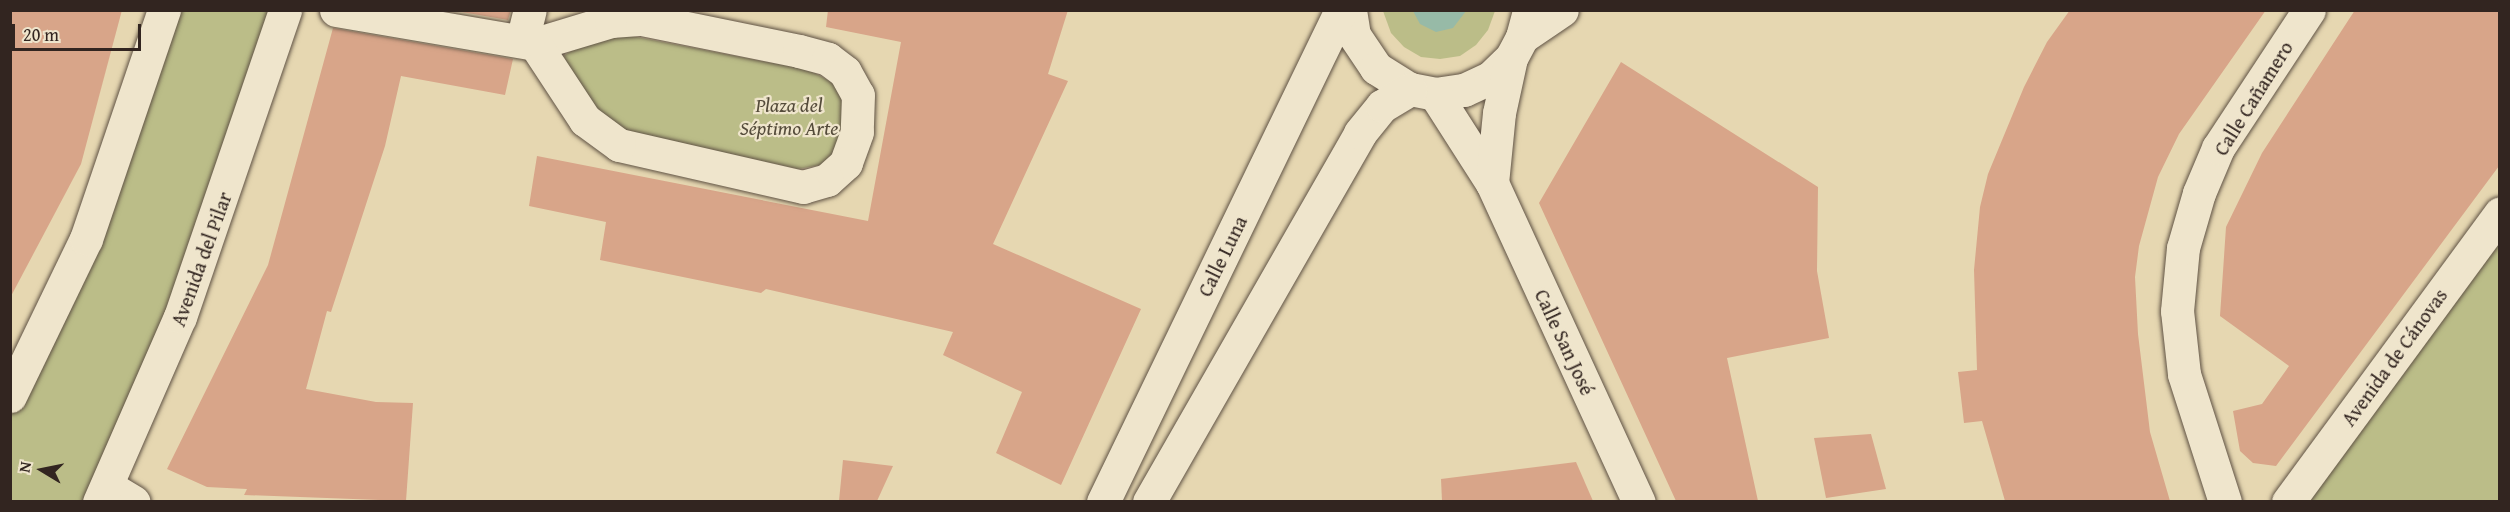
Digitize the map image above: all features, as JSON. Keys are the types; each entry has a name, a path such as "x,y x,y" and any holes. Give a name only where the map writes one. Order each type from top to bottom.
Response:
{"street":[{"path":"10,396 86,239 164,10"},
{"name":"Avenida del Pilar","path":"113,496 180,317 285,10"},
{"path":"336,10 529,32 642,19 828,59 845,72 858,95 857,132 846,163 827,180 803,187 620,145 585,120 529,32"},
{"name":"Calle Luna","path":"1103,501 1341,10"},
{"path":"1350,10 1353,35 1376,68 1422,91"},
{"path":"1149,501 1360,134 1382,106 1422,91 1473,86 1490,78 1521,35 1562,10"},
{"name":"Calle Cañamero","path":"2225,501 2184,374 2177,311 2183,248 2199,193 2218,148 2309,10"},
{"path":"1492,183 1499,113 1521,35"},
{"name":"Calle San José","path":"1422,91 1492,183 1639,501"},
{"name":"Avenida de Cánovas","path":"2288,501 2499,213"}],"green space":[{"path":"173,11 269,11 192,254 83,501 11,501 10,411"},
{"path":"1383,11 1495,11 1488,30 1476,45 1460,56 1440,59 1421,57 1404,47 1391,33"},
{"name":"Plaza del Séptimo Arte","path":"626,35 809,70 837,85 845,113 839,149 820,165 798,169 623,130 598,111 571,73 564,56 582,43"},
{"path":"2499,229 2499,501 2298,502"}],"shaded area":[{"path":"1413,10 1466,11 1453,28 1436,32 1420,24"}],"building":[{"path":"10,10 122,10 81,164 10,298"},
{"path":"450,10 511,10 508,20"},
{"path":"828,10 1068,10 1048,74 1068,81 993,244 1141,309 1061,485 996,453 1022,392 943,355 953,332 766,289 761,293 600,260 606,222 529,206 537,156 868,221 901,42 826,27"},
{"path":"2070,10 2266,10 2179,134 2158,177 2139,246 2135,277 2138,334 2150,432 2170,501 2005,501 1982,421 1964,423 1958,372 1977,370 1974,270 1980,207 1988,174 2024,87 2047,42"},
{"path":"2355,10 2499,10 2499,166 2276,466 2253,463 2240,451 2233,411 2262,404 2289,366 2220,316 2226,227 2262,153"},
{"path":"333,28 513,59 505,95 401,76 385,146 331,312 327,311 306,389 376,402 413,403 406,501 244,495 247,489 207,487 167,469 268,265"},
{"path":"1621,62 1818,187 1817,271 1829,338 1727,358 1758,501 1676,501 1539,203"},
{"path":"1871,434 1886,489 1826,498 1814,438"},
{"path":"843,460 893,466 877,501 839,501"},
{"path":"1576,462 1593,501 1442,501 1441,479"}]}
